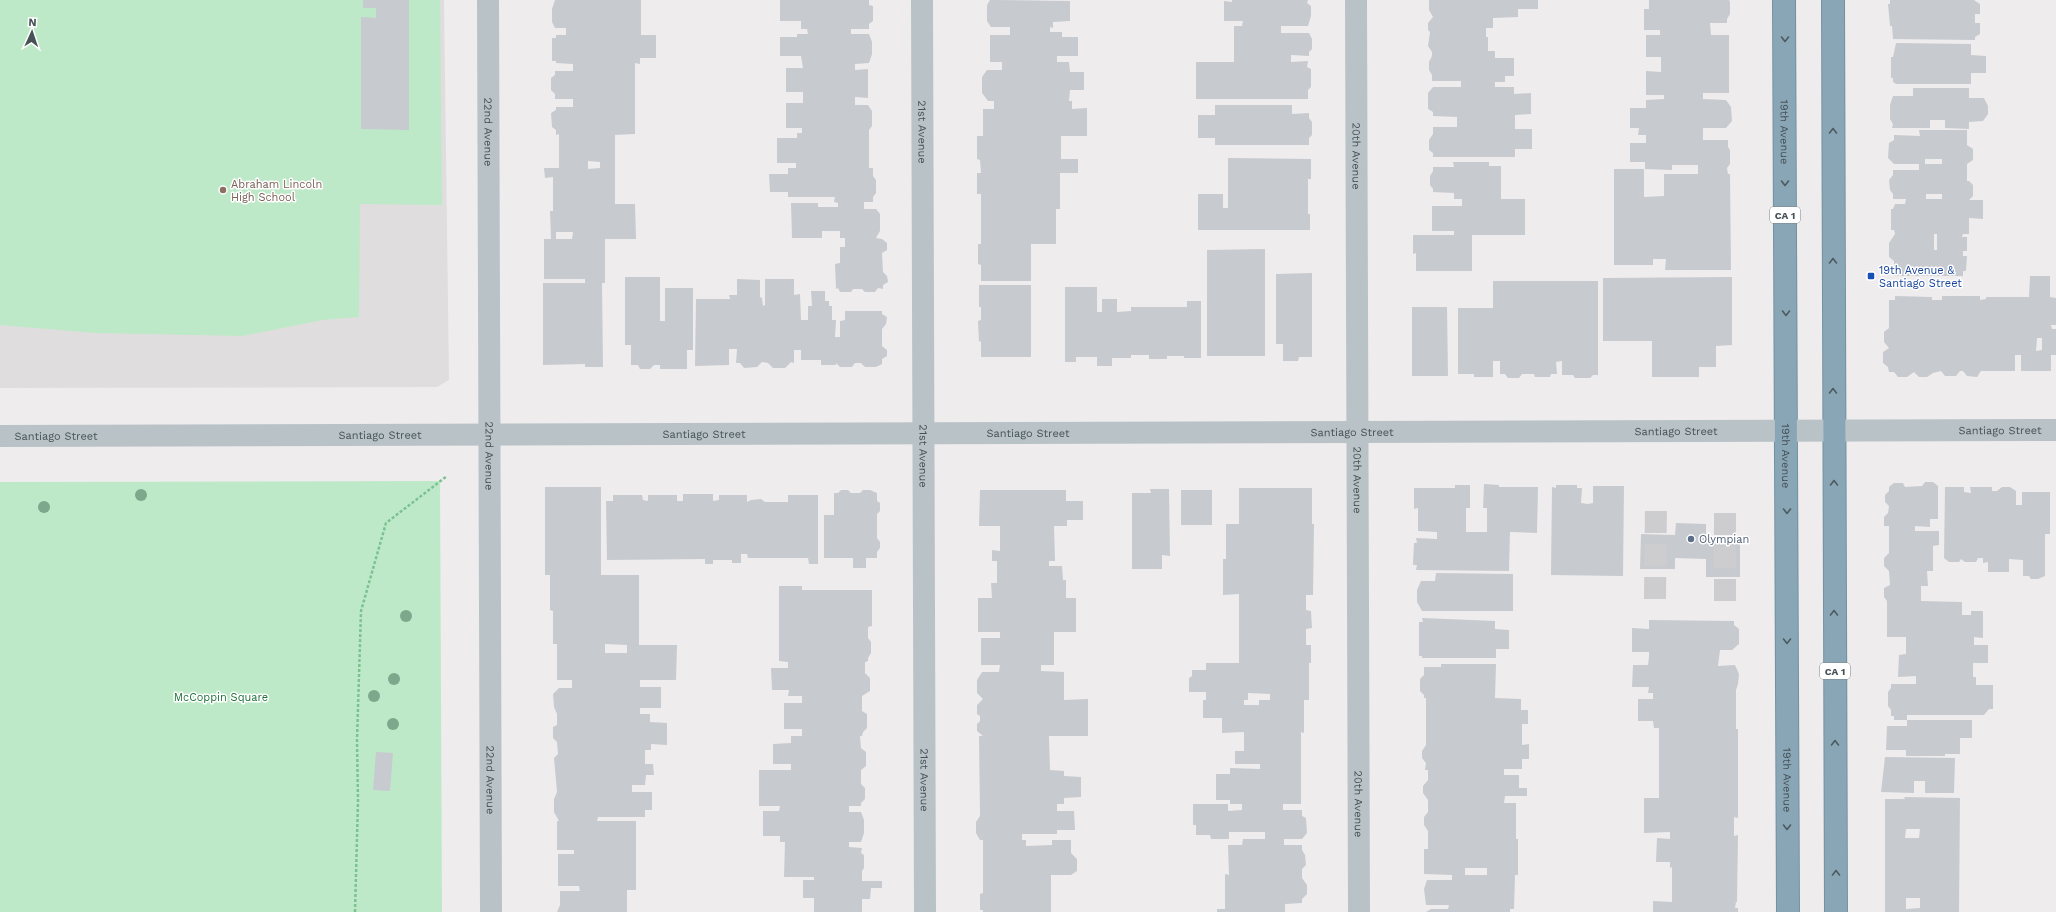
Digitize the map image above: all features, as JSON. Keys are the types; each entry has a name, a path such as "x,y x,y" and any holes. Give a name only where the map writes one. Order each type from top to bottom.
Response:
{"highway":[{"name":"19th Avenue","path":"1784,0 1788,912"},
{"name":"CA 1","path":"1833,0 1836,912"}],"street":[{"name":"22nd Avenue","path":"488,0 491,912"},
{"name":"21st Avenue","path":"922,0 925,912"},
{"name":"20th Avenue","path":"1356,0 1359,912"},
{"name":"Santiago Street","path":"0,436 2056,430"}],"path":[{"path":"355,912 358,801 356,740 361,611 386,523 447,476"}],"shaded area":[{"name":"Abraham Lincoln High School","path":"0,0 444,0 449,380 437,387 0,388"}],"green space":[{"name":"Abraham Lincoln High School","path":"0,0 440,0 442,205 360,204 359,317 323,320 242,336 94,333 0,325"},
{"name":"McCoppin Square","path":"440,481 442,912 0,912 0,482"}],"building":[{"path":"363,0 409,0 409,130 361,129 361,17 376,18 376,8 363,8"},
{"path":"555,0 641,0 641,35 656,35 656,58 640,58 640,64 635,63 635,134 615,135 615,204 635,204 636,239 605,239 605,283 602,283 603,367 585,367 585,364 543,365 543,283 585,283 585,279 544,279 544,239 551,239 550,211 553,211 553,177 545,178 544,168 559,168 559,134 556,135 556,130 552,127 551,113 556,110 556,107 573,107 573,99 555,99 555,94 551,90 551,78 555,75 555,71 573,71 573,64 556,63 556,61 552,61 552,38 556,38 556,35 566,35 566,28 555,28 552,22 552,9","holes":["588,161 600,162 600,168 588,169","556,232 573,232 572,239 556,239"]},
{"path":"780,0 869,0 869,5 873,6 873,21 869,24 869,29 851,29 851,34 869,34 872,42 872,54 869,63 855,64 855,70 868,69 868,98 855,97 855,105 868,105 872,111 872,126 869,130 869,168 873,168 873,176 876,180 876,193 873,197 873,202 864,202 864,209 876,209 880,214 880,231 876,238 882,239 887,243 887,250 882,253 883,272 887,276 888,282 883,285 883,289 878,288 875,292 865,292 862,289 853,289 851,292 840,292 838,288 836,289 835,264 840,263 840,247 845,247 845,238 840,238 840,231 822,231 822,238 792,238 791,203 818,203 818,207 838,207 838,203 834,202 835,197 788,197 788,192 770,192 769,174 788,174 788,168 796,168 796,163 777,163 777,138 797,138 797,133 802,133 802,128 786,128 786,103 803,103 803,92 786,92 786,68 803,68 801,56 780,56 780,37 797,37 797,34 808,34 807,29 801,29 801,21 780,21"},
{"path":"990,0 1070,1 1070,21 1053,22 1053,28 1050,27 1050,32 1062,32 1062,37 1078,37 1078,56 1057,56 1057,62 1069,62 1070,72 1084,72 1084,90 1070,90 1069,101 1072,101 1072,109 1087,108 1087,136 1061,136 1061,159 1078,159 1078,173 1060,173 1060,209 1056,209 1056,244 1031,244 1031,281 981,281 981,265 978,264 978,244 981,244 981,194 977,194 977,173 981,173 980,160 977,159 977,136 983,136 983,109 994,109 994,101 988,101 982,93 982,77 987,70 1002,70 1002,62 990,62 990,35 1010,35 1010,27 991,27 987,21 987,5"},
{"path":"1232,0 1308,0 1307,3 1311,6 1311,16 1308,26 1281,26 1281,33 1309,33 1312,39 1312,49 1309,52 1309,56 1291,55 1291,62 1308,61 1307,67 1311,69 1311,87 1308,90 1308,99 1196,99 1196,62 1234,62 1234,26 1242,26 1243,21 1224,21 1224,1 1232,2"},
{"path":"1429,0 1538,0 1538,9 1518,9 1518,17 1493,18 1493,28 1486,28 1486,37 1488,37 1488,51 1495,51 1495,58 1514,58 1514,76 1505,76 1505,82 1495,82 1495,87 1514,87 1514,94 1531,93 1531,114 1515,115 1515,129 1532,129 1532,149 1515,149 1515,157 1433,157 1433,153 1429,150 1429,140 1433,134 1433,127 1457,127 1457,117 1433,116 1433,112 1428,109 1428,93 1433,87 1461,87 1461,81 1432,81 1432,75 1429,70 1429,62 1432,52 1428,46 1430,32 1428,30 1428,23 1433,17 1429,10"},
{"path":"1649,0 1729,0 1730,2 1730,14 1727,19 1727,23 1710,23 1711,35 1729,35 1729,93 1703,93 1703,99 1726,100 1731,107 1732,121 1726,128 1703,128 1703,140 1728,140 1728,147 1730,150 1730,164 1727,168 1728,174 1730,174 1731,270 1665,270 1666,259 1653,259 1653,265 1614,265 1614,169 1644,169 1644,197 1664,196 1664,174 1698,174 1698,165 1672,165 1672,170 1645,169 1645,162 1630,162 1630,143 1646,143 1646,135 1638,135 1639,128 1630,128 1630,108 1646,108 1646,100 1664,99 1664,95 1646,95 1646,71 1661,72 1661,57 1646,57 1646,35 1660,35 1660,30 1644,30 1644,9 1649,9"},
{"path":"1890,0 1974,0 1980,4 1980,14 1975,14 1975,23 1980,23 1980,34 1975,37 1975,40 1893,39 1888,4 1890,4"},
{"path":"1896,43 1971,44 1971,55 1986,56 1986,73 1971,73 1971,84 1896,84 1893,82 1893,78 1891,78 1891,57 1893,57"},
{"path":"1913,88 1969,88 1969,98 1984,98 1988,106 1988,114 1983,121 1969,122 1969,129 1945,128 1945,120 1930,120 1930,128 1892,128 1893,124 1890,119 1890,105 1893,96 1913,96"},
{"path":"1215,105 1292,105 1292,114 1309,113 1309,118 1312,122 1312,135 1309,138 1309,145 1215,145 1215,138 1198,138 1198,115 1215,115"},
{"path":"1919,130 1967,130 1967,145 1973,149 1973,160 1967,164 1967,181 1973,185 1973,196 1969,200 1983,200 1983,219 1969,218 1969,234 1963,234 1962,237 1967,237 1967,251 1963,251 1963,256 1967,256 1966,271 1963,271 1963,276 1894,276 1894,261 1889,257 1889,243 1895,234 1894,230 1891,230 1891,209 1893,209 1895,204 1905,204 1906,199 1893,199 1889,180 1893,175 1893,170 1919,170 1919,164 1894,164 1888,158 1889,143 1894,140 1894,135 1920,136","holes":["1925,159 1942,159 1942,164 1925,164","1926,194 1942,194 1942,199 1926,199","1934,234 1937,234 1937,250 1934,250"]},
{"path":"1228,158 1311,159 1311,179 1308,179 1308,214 1310,214 1310,230 1198,230 1198,194 1223,194 1223,208 1228,208"},
{"path":"1453,162 1489,162 1489,166 1501,166 1501,199 1525,199 1525,235 1472,235 1472,271 1416,271 1416,253 1413,254 1413,235 1454,235 1454,231 1432,231 1432,206 1462,206 1462,199 1454,199 1454,193 1433,192 1430,185 1430,176 1433,171 1433,167 1454,167"},
{"path":"1265,249 1265,356 1207,356 1207,250"},
{"path":"1312,273 1312,357 1299,357 1298,361 1283,361 1283,344 1276,344 1276,274"},
{"path":"2030,276 2050,276 2050,297 2056,298 2056,325 2051,325 2052,329 2056,329 2056,355 2051,355 2051,371 2021,371 2021,355 2015,355 2015,371 1981,371 1977,377 1967,376 1963,371 1960,371 1956,376 1945,376 1941,371 1933,373 1927,377 1919,377 1914,372 1907,377 1898,377 1894,372 1889,372 1888,367 1883,363 1883,352 1889,348 1884,342 1884,332 1889,328 1889,300 1895,300 1895,296 1932,297 1932,300 1942,300 1942,296 1980,296 1980,300 1986,299 1986,297 2029,297","holes":["2037,338 2042,338 2042,350 2036,351"]},
{"path":"625,277 660,277 660,321 665,321 665,288 693,288 693,350 687,350 687,369 660,369 660,365 654,365 650,369 640,369 638,365 631,365 631,345 625,345"},
{"path":"1732,277 1732,345 1716,346 1716,367 1699,367 1699,377 1652,377 1652,341 1603,341 1603,278"},
{"path":"737,279 760,280 760,297 762,298 763,306 765,305 765,279 794,279 794,295 800,294 801,320 808,320 808,306 812,306 811,291 825,291 825,301 829,301 829,306 832,306 832,320 836,320 835,337 840,337 840,321 845,320 845,311 882,311 882,314 887,317 886,324 882,329 882,346 887,350 887,356 882,359 882,364 876,367 865,367 861,363 855,363 852,367 840,367 836,363 836,365 821,365 821,360 801,360 801,350 794,350 794,363 791,362 785,368 773,368 768,363 762,362 757,367 744,368 740,363 736,363 737,349 729,349 729,365 695,366 696,299 730,299 729,295 737,295"},
{"path":"1493,281 1598,281 1598,375 1593,375 1590,378 1575,378 1573,375 1562,375 1562,361 1556,362 1557,374 1551,374 1550,377 1535,377 1534,374 1522,374 1519,378 1508,378 1505,374 1500,374 1500,361 1493,361 1493,377 1474,377 1474,374 1458,374 1458,308 1493,308"},
{"path":"979,285 1031,285 1031,357 981,357 981,341 979,342 978,321 981,320 981,307 979,307"},
{"path":"1065,287 1097,287 1097,312 1102,312 1102,299 1117,299 1117,312 1131,311 1131,307 1187,307 1187,301 1201,301 1201,358 1167,356 1167,359 1149,359 1149,355 1131,355 1131,358 1112,358 1112,366 1097,366 1097,357 1076,357 1076,362 1065,362"},
{"path":"1412,307 1447,307 1448,376 1412,376"},
{"path":"1925,482 1933,482 1938,486 1938,519 1930,519 1930,527 1915,526 1915,531 1939,531 1939,545 1933,546 1933,571 1927,571 1928,586 1921,586 1921,601 1962,602 1962,615 1971,615 1971,611 1983,611 1983,638 1974,637 1974,645 1988,645 1988,663 1973,663 1973,677 1976,677 1976,685 1993,685 1993,709 1989,709 1984,715 1907,715 1907,720 1894,720 1894,716 1891,716 1891,710 1888,706 1888,692 1891,688 1891,684 1916,684 1916,676 1898,677 1899,655 1906,654 1906,637 1887,637 1887,601 1884,597 1884,588 1890,585 1889,571 1884,566 1884,558 1889,553 1889,526 1884,526 1884,517 1888,513 1889,506 1885,502 1885,495 1889,491 1889,487 1894,483 1903,483 1905,487 1922,486"},
{"path":"1484,484 1499,485 1499,487 1538,487 1537,533 1510,532 1509,571 1416,570 1417,565 1413,565 1414,543 1417,543 1416,538 1437,539 1437,532 1418,531 1418,508 1414,509 1414,488 1455,488 1455,485 1470,485 1470,508 1466,508 1466,532 1487,532 1487,508 1483,508"},
{"path":"1556,485 1577,485 1577,488 1582,488 1581,503 1588,504 1593,503 1593,486 1624,486 1623,576 1551,575 1552,487 1556,488"},
{"path":"545,487 601,487 601,575 639,575 639,645 677,645 676,680 640,680 640,687 661,687 661,708 640,708 640,714 650,714 650,722 667,723 667,745 651,744 651,750 645,750 645,764 653,764 654,775 646,775 645,785 632,785 632,792 652,792 652,810 645,810 645,817 598,817 597,821 636,821 636,890 627,890 627,912 557,912 560,905 560,891 580,891 579,886 558,886 558,854 574,854 574,850 557,850 557,821 559,821 554,812 554,799 557,792 554,758 558,754 557,742 553,738 553,727 557,725 557,714 554,707 553,694 559,688 572,688 572,680 557,680 557,644 553,644 553,611 550,610 550,575 545,575","holes":["605,644 627,645 627,653 605,653"]},
{"path":"1945,487 1964,487 1964,492 1971,493 1970,487 1992,487 1992,491 1997,491 2002,487 2010,487 2016,491 2016,505 2022,505 2022,492 2050,492 2050,534 2045,534 2045,576 2038,579 2031,579 2029,576 2023,576 2023,560 2009,559 2009,572 1988,572 1988,562 1983,563 1983,558 1978,558 1976,562 1965,562 1961,559 1959,562 1949,562 1944,558"},
{"path":"1239,488 1312,488 1312,524 1314,524 1313,595 1306,595 1306,610 1311,611 1312,628 1306,629 1306,645 1311,645 1311,663 1309,663 1309,700 1304,700 1304,733 1301,732 1301,804 1283,804 1283,810 1302,810 1302,816 1306,818 1307,833 1302,839 1284,839 1284,845 1302,845 1306,865 1302,869 1302,878 1307,885 1307,894 1302,899 1302,903 1285,904 1285,912 1217,912 1217,909 1225,909 1225,874 1229,875 1228,845 1242,845 1243,839 1265,839 1265,832 1229,832 1229,839 1211,839 1210,835 1196,835 1196,825 1193,825 1193,804 1228,804 1228,811 1242,810 1242,804 1230,804 1230,800 1216,800 1216,774 1230,774 1230,768 1260,769 1260,764 1235,764 1235,751 1244,751 1244,732 1222,733 1222,718 1203,718 1203,700 1206,700 1206,692 1189,692 1189,678 1192,676 1192,670 1206,670 1206,663 1239,663 1239,594 1223,595 1223,559 1226,559 1226,524 1239,524","holes":["1248,693 1270,694 1270,700 1259,700 1259,705 1244,705 1244,700 1248,700"]},
{"path":"1150,489 1169,489 1170,556 1162,555 1162,569 1132,569 1132,493 1151,493"},
{"path":"841,490 848,490 851,493 860,493 863,490 870,490 877,493 877,501 880,503 880,511 877,514 877,538 880,542 880,548 877,552 877,558 866,558 866,568 853,568 853,558 824,558 824,515 834,515 834,493 838,493"},
{"path":"980,490 1066,490 1066,501 1083,501 1083,520 1067,520 1067,526 1054,526 1055,561 1049,561 1049,566 1062,566 1063,580 1066,580 1066,598 1076,598 1076,632 1054,632 1054,665 1041,665 1041,671 1064,672 1064,700 1088,699 1088,736 1049,736 1050,770 1064,771 1064,776 1081,777 1081,797 1064,798 1064,804 1057,804 1057,811 1074,811 1075,830 1057,830 1057,834 1022,834 1022,840 1026,840 1026,846 1052,845 1052,840 1071,840 1071,853 1077,859 1077,871 1071,875 1051,875 1051,912 983,912 983,910 980,910 980,894 983,893 983,840 980,840 976,833 976,822 980,816 979,736 983,736 977,731 977,724 980,721 980,716 977,714 977,705 983,699 977,693 977,680 982,672 999,672 1000,665 981,665 981,638 1000,638 1000,632 978,632 978,598 992,598 991,583 997,583 997,561 992,561 992,550 1000,551 1000,526 979,526"},
{"path":"1181,490 1212,490 1212,525 1181,525"},
{"path":"683,494 713,494 713,501 719,500 719,495 747,495 747,502 761,499 765,502 788,502 788,495 818,495 818,564 809,564 808,558 748,558 747,554 741,554 741,563 732,563 732,560 713,560 713,564 705,564 705,559 607,560 606,501 613,501 613,495 642,495 643,500 648,501 648,495 677,495 677,501 683,501"},
{"path":"1676,523 1706,524 1706,543 1740,544 1740,577 1706,577 1706,559 1675,558 1675,569 1640,569 1641,534 1675,535"},
{"path":"1436,573 1513,574 1513,611 1422,611 1417,602 1417,590 1421,581 1435,581"},
{"path":"779,586 802,586 802,590 872,590 872,626 868,627 868,638 871,642 871,653 868,661 865,662 865,673 870,678 870,691 862,696 862,711 867,714 867,728 863,732 862,736 860,736 861,748 866,752 866,766 861,770 861,784 865,788 865,799 861,803 861,806 849,806 849,812 861,812 864,820 864,833 861,842 849,842 849,847 862,848 861,853 864,855 864,868 862,871 862,881 882,881 882,888 871,888 870,899 862,899 862,912 814,912 814,898 803,898 803,880 814,880 814,877 784,877 785,842 780,842 780,836 763,836 763,811 779,811 780,806 759,806 759,770 791,770 791,764 773,764 773,744 791,743 791,736 802,736 802,729 784,729 784,703 802,703 802,696 788,696 789,690 772,690 771,668 788,668 788,662 779,661"},
{"path":"1422,618 1495,621 1495,629 1509,630 1509,649 1496,649 1496,658 1422,658 1422,656 1419,656 1419,622 1423,622"},
{"path":"1649,620 1734,621 1734,625 1739,629 1739,644 1732,650 1720,650 1718,666 1735,665 1739,674 1736,690 1736,729 1738,729 1738,818 1734,817 1734,836 1738,835 1737,902 1735,908 1738,908 1738,912 1653,912 1653,901 1672,902 1672,867 1670,868 1670,862 1656,862 1657,838 1670,839 1670,832 1644,833 1644,798 1659,798 1659,728 1654,728 1653,721 1638,721 1638,699 1653,699 1653,693 1648,693 1649,687 1632,687 1633,665 1648,665 1649,652 1632,652 1632,628 1649,629"},
{"path":"1441,664 1496,664 1495,698 1521,699 1521,710 1528,710 1528,724 1522,724 1522,745 1529,744 1529,759 1522,759 1522,769 1504,769 1504,775 1519,775 1519,788 1527,788 1527,796 1505,796 1504,803 1516,803 1516,839 1518,839 1518,875 1515,875 1514,909 1510,909 1510,912 1426,912 1431,909 1448,909 1449,905 1426,905 1424,889 1427,880 1452,880 1452,875 1424,874 1424,849 1428,849 1428,831 1424,825 1424,817 1428,812 1428,800 1423,793 1423,786 1428,780 1428,770 1425,770 1426,763 1422,758 1422,751 1426,745 1426,698 1424,698 1424,695 1420,691 1420,679 1424,675 1424,667 1441,667","holes":["1465,868 1487,868 1487,875 1465,875"]},
{"path":"1907,720 1972,720 1972,738 1960,738 1960,754 1945,754 1945,756 1906,756 1906,750 1886,750 1887,726 1907,726"},
{"path":"376,752 393,753 390,791 373,790"},
{"path":"1885,757 1955,758 1954,793 1925,793 1925,781 1914,781 1914,793 1881,792"},
{"path":"1904,797 1960,798 1959,912 1885,912 1885,799 1905,799","holes":["1906,829 1920,829 1919,838 1905,838","1906,898 1920,898 1920,908 1906,909"]}],"tunnel":[{"path":"1655,599 1656,503"},
{"path":"1725,503 1725,601"}],"place":[{"name":"Abraham Lincoln High School","path":"223,190"},
{"name":"19th Avenue & Santiago Street","path":"1871,276"},
{"name":"Olympian","path":"1691,539"}]}
